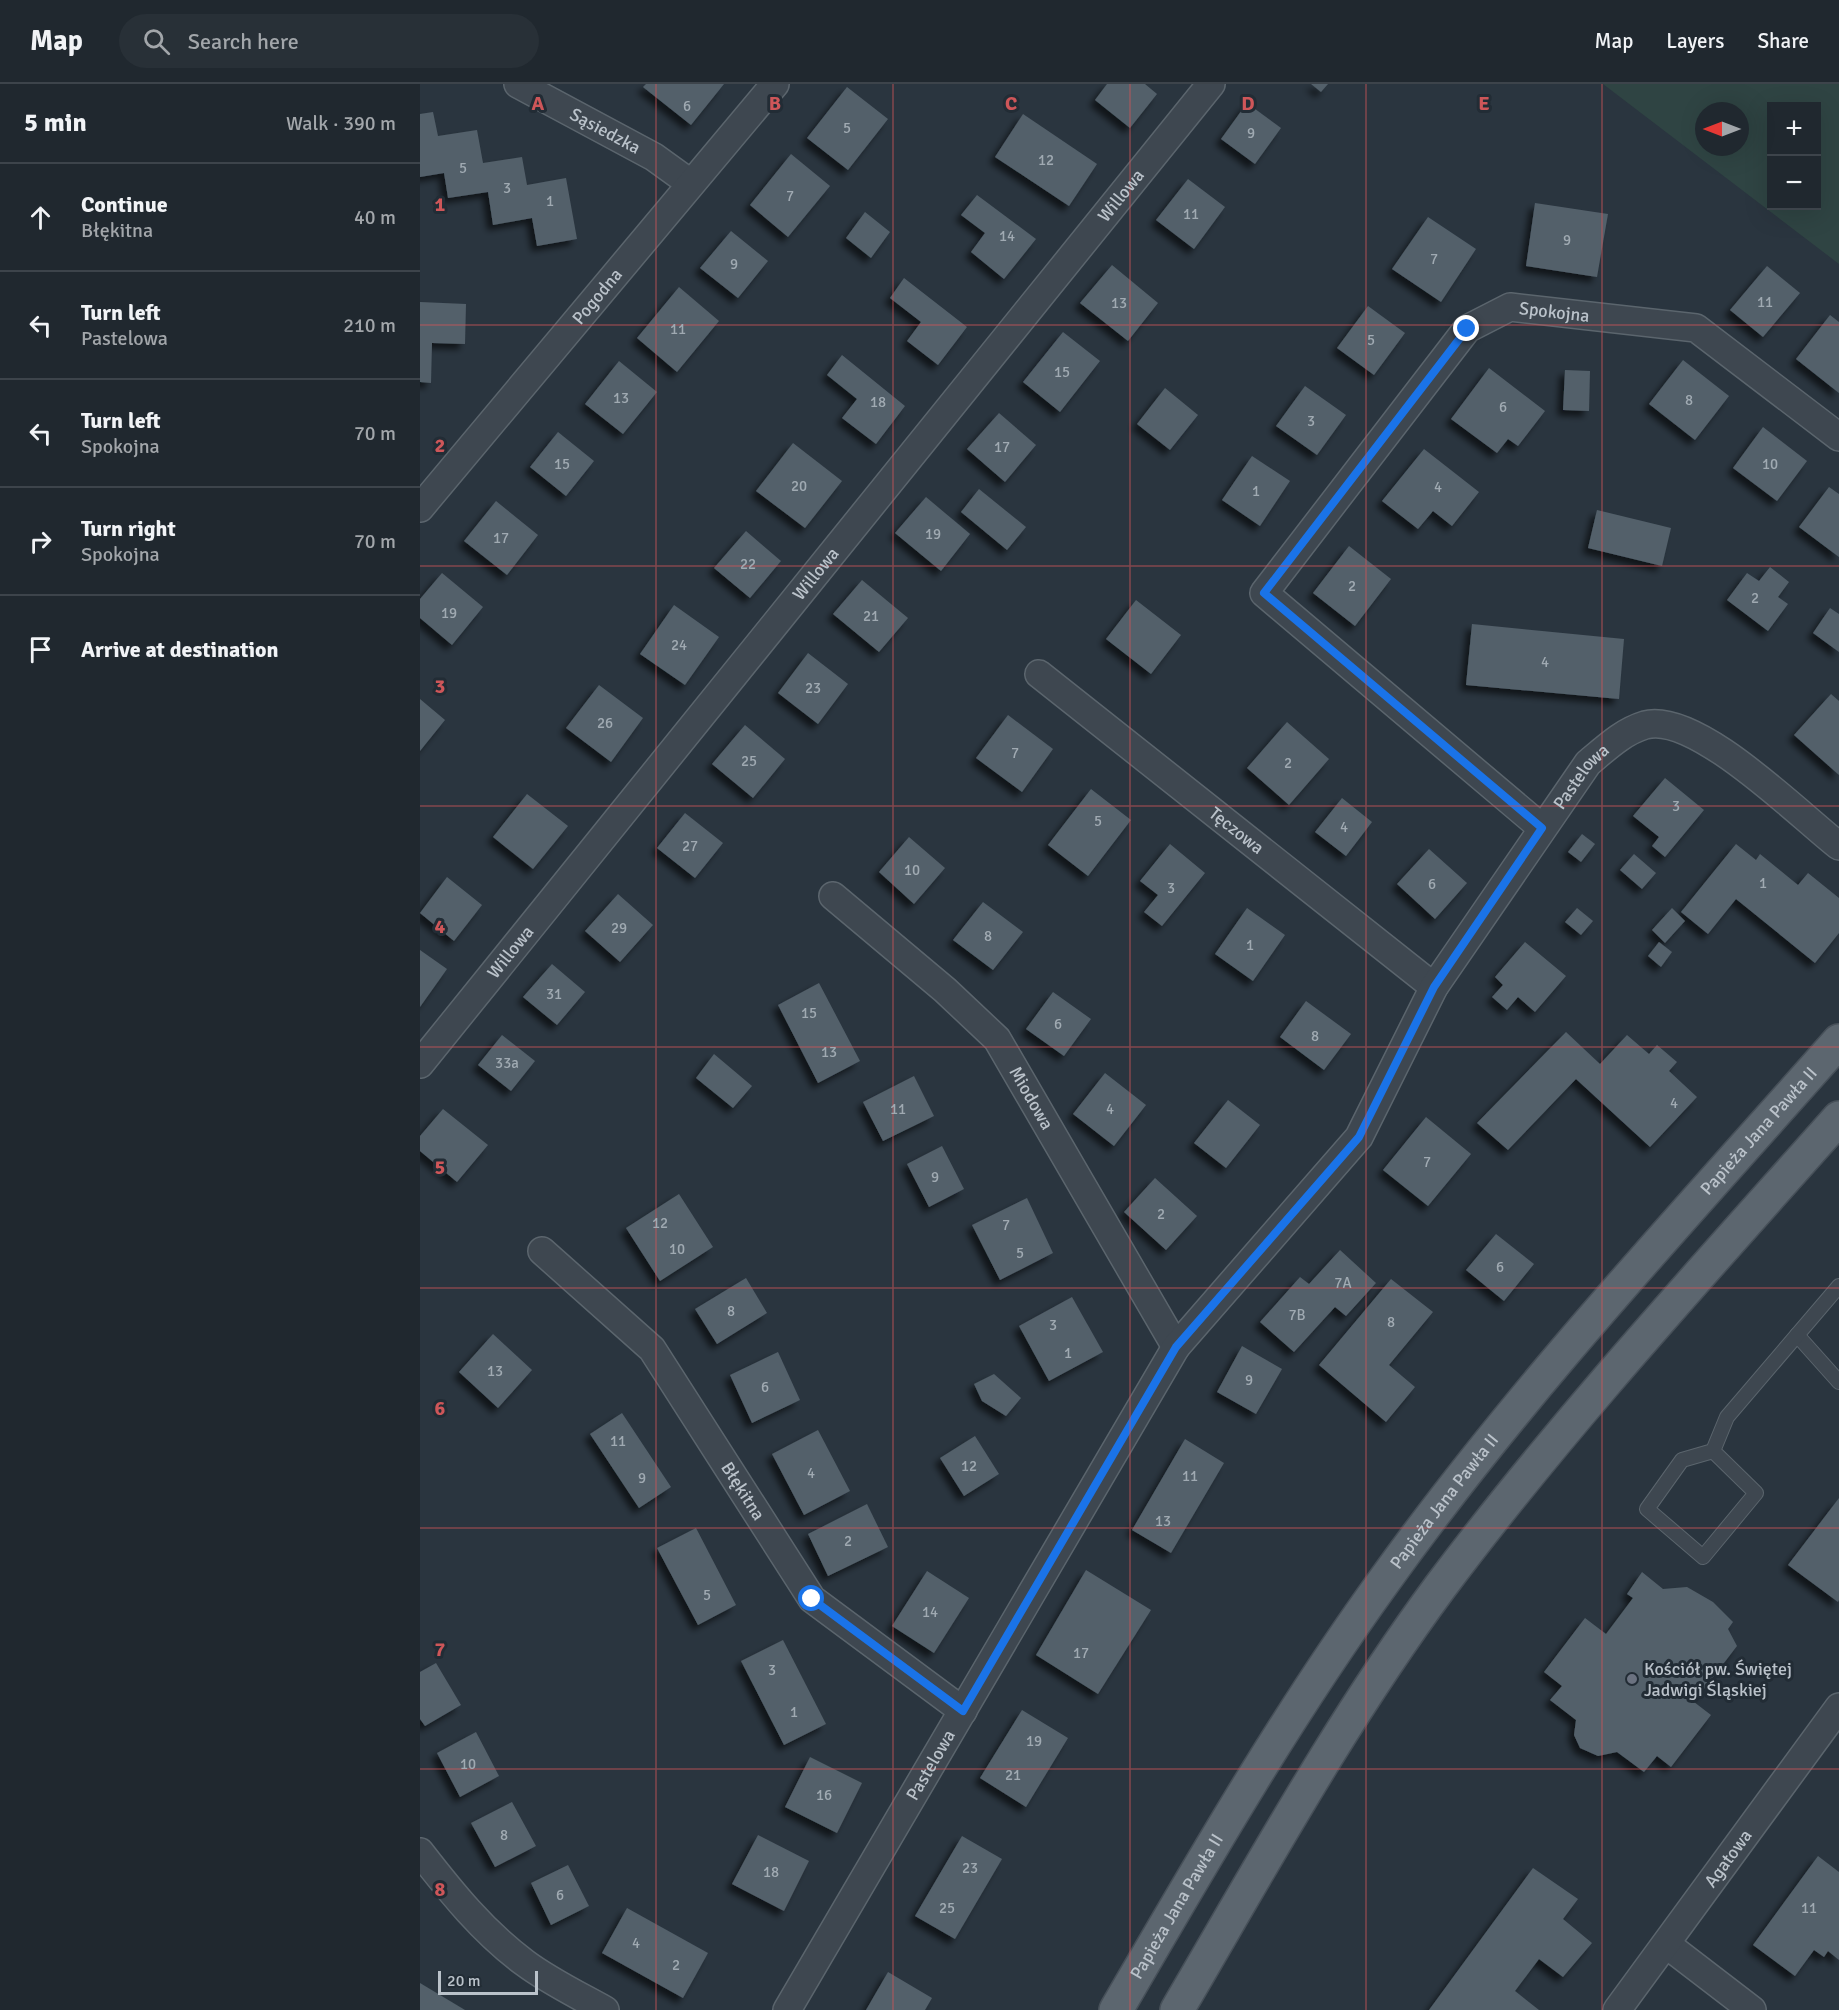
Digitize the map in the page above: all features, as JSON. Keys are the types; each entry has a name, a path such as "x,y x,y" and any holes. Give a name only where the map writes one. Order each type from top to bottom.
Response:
{"main road":[{"name":"Papieża Jana Pawła II","path":"1116,2010 1287,1723 1385,1580 1468,1468 1543,1378 1839,1041"},
{"path":"1177,2010 1332,1744 1441,1587 1601,1389 1839,1118"}],"street":[{"name":"Sąsiedzka","path":"518,84 654,156 690,183"},
{"name":"Pogodna","path":"420,508 775,84"},
{"name":"Willowa","path":"420,1064 1211,84"},
{"name":"Spokojna","path":"1542,828 1264,593 1467,329 1510,307 1696,328 1839,436"},
{"name":"Tęczowa","path":"1040,674 1434,987"},
{"name":"Pastelowa","path":"787,2010 1176,1347 1359,1137 1434,987 1588,764 1621,736 1646,725 1674,725 1723,750 1839,846"},
{"name":"Miodowa","path":"833,896 945,990 997,1039 1176,1347"},
{"name":"Błękitna","path":"542,1251 652,1349 812,1599 963,1711"},
{"name":"Agatowa","path":"1617,2010 1839,1707"},
{"path":"420,1852 459,1901 506,1948 527,1964 605,2010"},
{"path":"1666,1944 1752,2010"}],"lane":[{"path":"1713,1450 1726,1417 1839,1286"},
{"path":"1797,1335 1839,1382"},
{"path":"1713,1450 1756,1493 1703,1557 1647,1509 1682,1460 1713,1450"}],"green space":[{"path":"1603,84 1839,84 1839,264 1768,210 1821,210 1821,102 1767,102 1767,209 1697,156 1749,156 1749,102 1695,102 1695,154"}],"building":[{"path":"646,84 724,84 691,125 643,87"},
{"path":"1107,84 1145,84 1157,94 1130,128 1095,100"},
{"path":"1311,84 1328,84 1321,92"},
{"path":"847,87 888,119 848,170 807,138"},
{"path":"1247,103 1281,128 1255,164 1221,139"},
{"path":"433,112 438,136 477,130 483,163 522,157 527,185 566,178 577,239 537,246 532,218 493,225 488,192 448,198 444,173 420,177 420,114"},
{"path":"1023,114 1097,164 1069,206 995,157"},
{"path":"791,154 830,186 788,237 750,205"},
{"path":"1188,179 1225,207 1194,249 1156,220"},
{"path":"977,195 1036,239 1004,279 971,252 985,233 961,215"},
{"path":"1535,203 1608,214 1597,277 1526,266"},
{"path":"865,212 890,232 871,258 846,238"},
{"path":"1428,217 1476,249 1441,302 1392,269"},
{"path":"731,231 768,261 738,298 700,268"},
{"path":"1112,265 1158,303 1128,341 1080,303"},
{"path":"1767,266 1800,293 1763,337 1730,310"},
{"path":"904,278 967,327 938,365 907,341 921,322 890,298"},
{"path":"679,287 719,321 677,372 637,338"},
{"path":"420,302 466,304 465,344 432,343 431,383 420,382"},
{"path":"1368,306 1405,333 1374,375 1337,348"},
{"path":"1830,315 1839,322 1839,393 1796,359"},
{"path":"1063,332 1100,361 1060,412 1023,382"},
{"path":"842,355 905,406 876,444 842,418 857,399 827,375"},
{"path":"1683,360 1729,396 1695,440 1649,404"},
{"path":"619,361 657,392 623,434 585,404"},
{"path":"1489,368 1545,411 1518,446 1508,439 1497,453 1451,419"},
{"path":"1565,370 1590,371 1589,411 1563,410"},
{"path":"1305,386 1346,415 1317,455 1276,426"},
{"path":"1165,388 1198,415 1170,450 1137,424"},
{"path":"999,413 1036,445 1005,482 967,449"},
{"path":"1763,427 1807,461 1777,501 1733,468"},
{"path":"558,432 594,461 566,496 530,467"},
{"path":"793,443 842,481 805,528 756,491"},
{"path":"1424,449 1479,492 1452,526 1433,511 1418,529 1382,501"},
{"path":"1252,456 1290,481 1260,526 1222,500"},
{"path":"1829,487 1839,494 1839,557 1799,527"},
{"path":"979,489 1026,527 1007,550 961,512"},
{"path":"926,497 970,534 941,571 895,533"},
{"path":"496,501 538,535 507,575 464,541"},
{"path":"1597,510 1671,528 1662,566 1588,548"},
{"path":"746,531 781,561 750,598 714,568"},
{"path":"1349,546 1391,579 1355,626 1313,593"},
{"path":"1770,567 1789,582 1778,597 1788,604 1768,631 1727,600 1747,573 1759,581"},
{"path":"442,573 483,607 452,645 420,618 420,599"},
{"path":"862,580 908,618 879,652 833,614"},
{"path":"1136,600 1181,635 1151,674 1106,639"},
{"path":"674,605 719,637 685,685 640,654"},
{"path":"1830,608 1839,614 1839,652 1813,633"},
{"path":"1472,624 1624,639 1619,699 1466,685"},
{"path":"808,653 848,684 818,724 778,693"},
{"path":"599,685 643,718 611,762 566,728"},
{"path":"1831,694 1839,701 1839,775 1794,735"},
{"path":"420,699 445,720 420,751"},
{"path":"1008,715 1053,749 1022,792 976,758"},
{"path":"1287,722 1329,759 1289,805 1247,768"},
{"path":"745,725 785,759 753,798 712,764"},
{"path":"1665,778 1704,810 1665,857 1652,846 1659,837 1633,816"},
{"path":"1091,789 1131,820 1088,876 1048,845"},
{"path":"527,794 568,826 533,869 493,837"},
{"path":"1342,798 1372,822 1346,856 1315,832"},
{"path":"685,813 723,843 695,878 657,848"},
{"path":"1582,834 1595,844 1581,862 1568,852"},
{"path":"909,837 945,868 914,904 879,872"},
{"path":"1170,844 1205,873 1162,926 1144,912 1158,895 1140,881"},
{"path":"1736,844 1756,860 1760,854 1798,885 1808,873 1839,898 1839,933 1815,963 1736,899 1708,934 1681,912"},
{"path":"1429,849 1467,883 1435,919 1397,884"},
{"path":"1634,854 1656,873 1642,889 1620,870"},
{"path":"447,877 482,905 454,941 420,913"},
{"path":"618,894 653,925 620,962 585,931"},
{"path":"983,902 1023,932 993,970 953,940"},
{"path":"1247,908 1285,935 1253,981 1215,954"},
{"path":"1577,908 1593,921 1581,935 1565,922"},
{"path":"1672,908 1685,921 1665,943 1652,930"},
{"path":"1525,942 1566,976 1535,1012 1518,997 1507,1010 1492,997 1503,985 1495,977"},
{"path":"1659,942 1672,952 1661,967 1648,956"},
{"path":"420,950 447,969 420,1007"},
{"path":"552,964 585,992 557,1025 523,997"},
{"path":"819,983 860,1061 818,1083 778,1005"},
{"path":"1053,992 1091,1019 1064,1056 1026,1029"},
{"path":"1306,1001 1351,1034 1324,1070 1280,1037"},
{"path":"1566,1032 1600,1064 1627,1035 1649,1054 1657,1045 1677,1062 1669,1071 1697,1097 1650,1147 1576,1079 1508,1150 1477,1123"},
{"path":"502,1035 535,1061 511,1091 478,1065"},
{"path":"714,1054 752,1086 733,1108 696,1078"},
{"path":"1105,1073 1146,1105 1114,1146 1073,1114"},
{"path":"914,1076 934,1116 883,1141 863,1102"},
{"path":"1228,1100 1260,1125 1226,1168 1194,1143"},
{"path":"443,1109 488,1145 457,1182 420,1151 420,1136"},
{"path":"1426,1117 1471,1154 1428,1206 1383,1170"},
{"path":"942,1146 964,1189 929,1207 907,1164"},
{"path":"1155,1178 1197,1216 1166,1250 1124,1212"},
{"path":"679,1194 713,1247 660,1281 626,1228"},
{"path":"1027,1198 1053,1253 1000,1280 972,1225"},
{"path":"1496,1234 1534,1264 1504,1301 1466,1270"},
{"path":"1340,1250 1376,1283 1346,1316 1335,1307 1294,1352 1260,1322 1300,1277 1309,1284"},
{"path":"746,1278 767,1313 717,1344 695,1309"},
{"path":"1391,1279 1433,1312 1389,1365 1415,1387 1386,1422 1319,1365"},
{"path":"1072,1297 1103,1352 1049,1381 1019,1326"},
{"path":"493,1334 532,1370 498,1408 459,1372"},
{"path":"1242,1346 1282,1369 1256,1414 1217,1392"},
{"path":"778,1352 800,1400 752,1423 730,1375"},
{"path":"994,1374 1021,1398 1006,1416 982,1401 974,1384"},
{"path":"622,1413 671,1487 639,1508 590,1434"},
{"path":"818,1430 850,1491 804,1515 772,1454"},
{"path":"975,1436 999,1474 964,1496 940,1458"},
{"path":"1185,1439 1224,1463 1171,1553 1132,1530"},
{"path":"1839,1498 1839,1600 1838,1602 1788,1565"},
{"path":"867,1504 888,1547 828,1576 808,1534"},
{"path":"696,1528 736,1605 698,1625 657,1548"},
{"path":"1086,1570 1151,1610 1098,1694 1036,1655"},
{"path":"927,1571 969,1598 934,1653 892,1626"},
{"name":"Kościół pw. Świętej Jadwigi Śląskiej","path":"1642,1572 1663,1589 1687,1587 1713,1602 1733,1622 1728,1629 1737,1646 1694,1702 1711,1715 1671,1767 1657,1756 1644,1772 1617,1752 1598,1756 1580,1748 1574,1735 1576,1720 1550,1700 1562,1686 1544,1672 1585,1618 1606,1634 1633,1598 1627,1594"},
{"path":"783,1640 826,1724 784,1745 741,1661"},
{"path":"436,1663 461,1705 425,1726 420,1719 420,1672"},
{"path":"1022,1710 1068,1738 1026,1807 980,1778"},
{"path":"476,1732 499,1776 460,1797 437,1753"},
{"path":"810,1757 862,1783 837,1833 785,1807"},
{"path":"512,1802 536,1846 495,1867 471,1823"},
{"path":"758,1835 809,1861 784,1911 732,1884"},
{"path":"962,1836 1002,1859 955,1939 915,1916"},
{"path":"1818,1856 1839,1872 1839,1960 1828,1951 1824,1957 1814,1950 1795,1976 1753,1945"},
{"path":"568,1865 589,1906 551,1925 531,1883"},
{"path":"1533,1868 1578,1899 1563,1919 1592,1943 1563,1977 1539,1959 1515,1991 1539,2010 1429,2010"},
{"path":"627,1908 708,1953 683,1998 602,1953"},
{"path":"888,1972 932,1998 925,2010 866,2010"},
{"path":"420,1983 465,2010 420,2010"}],"place":[{"name":"Kościół pw. Świętej Jadwigi Śląskiej","path":"1632,1679"}],"route":[{"path":"812,1599 963,1711 1176,1347 1359,1137 1434,987 1542,828 1264,593 1467,329"}]}
